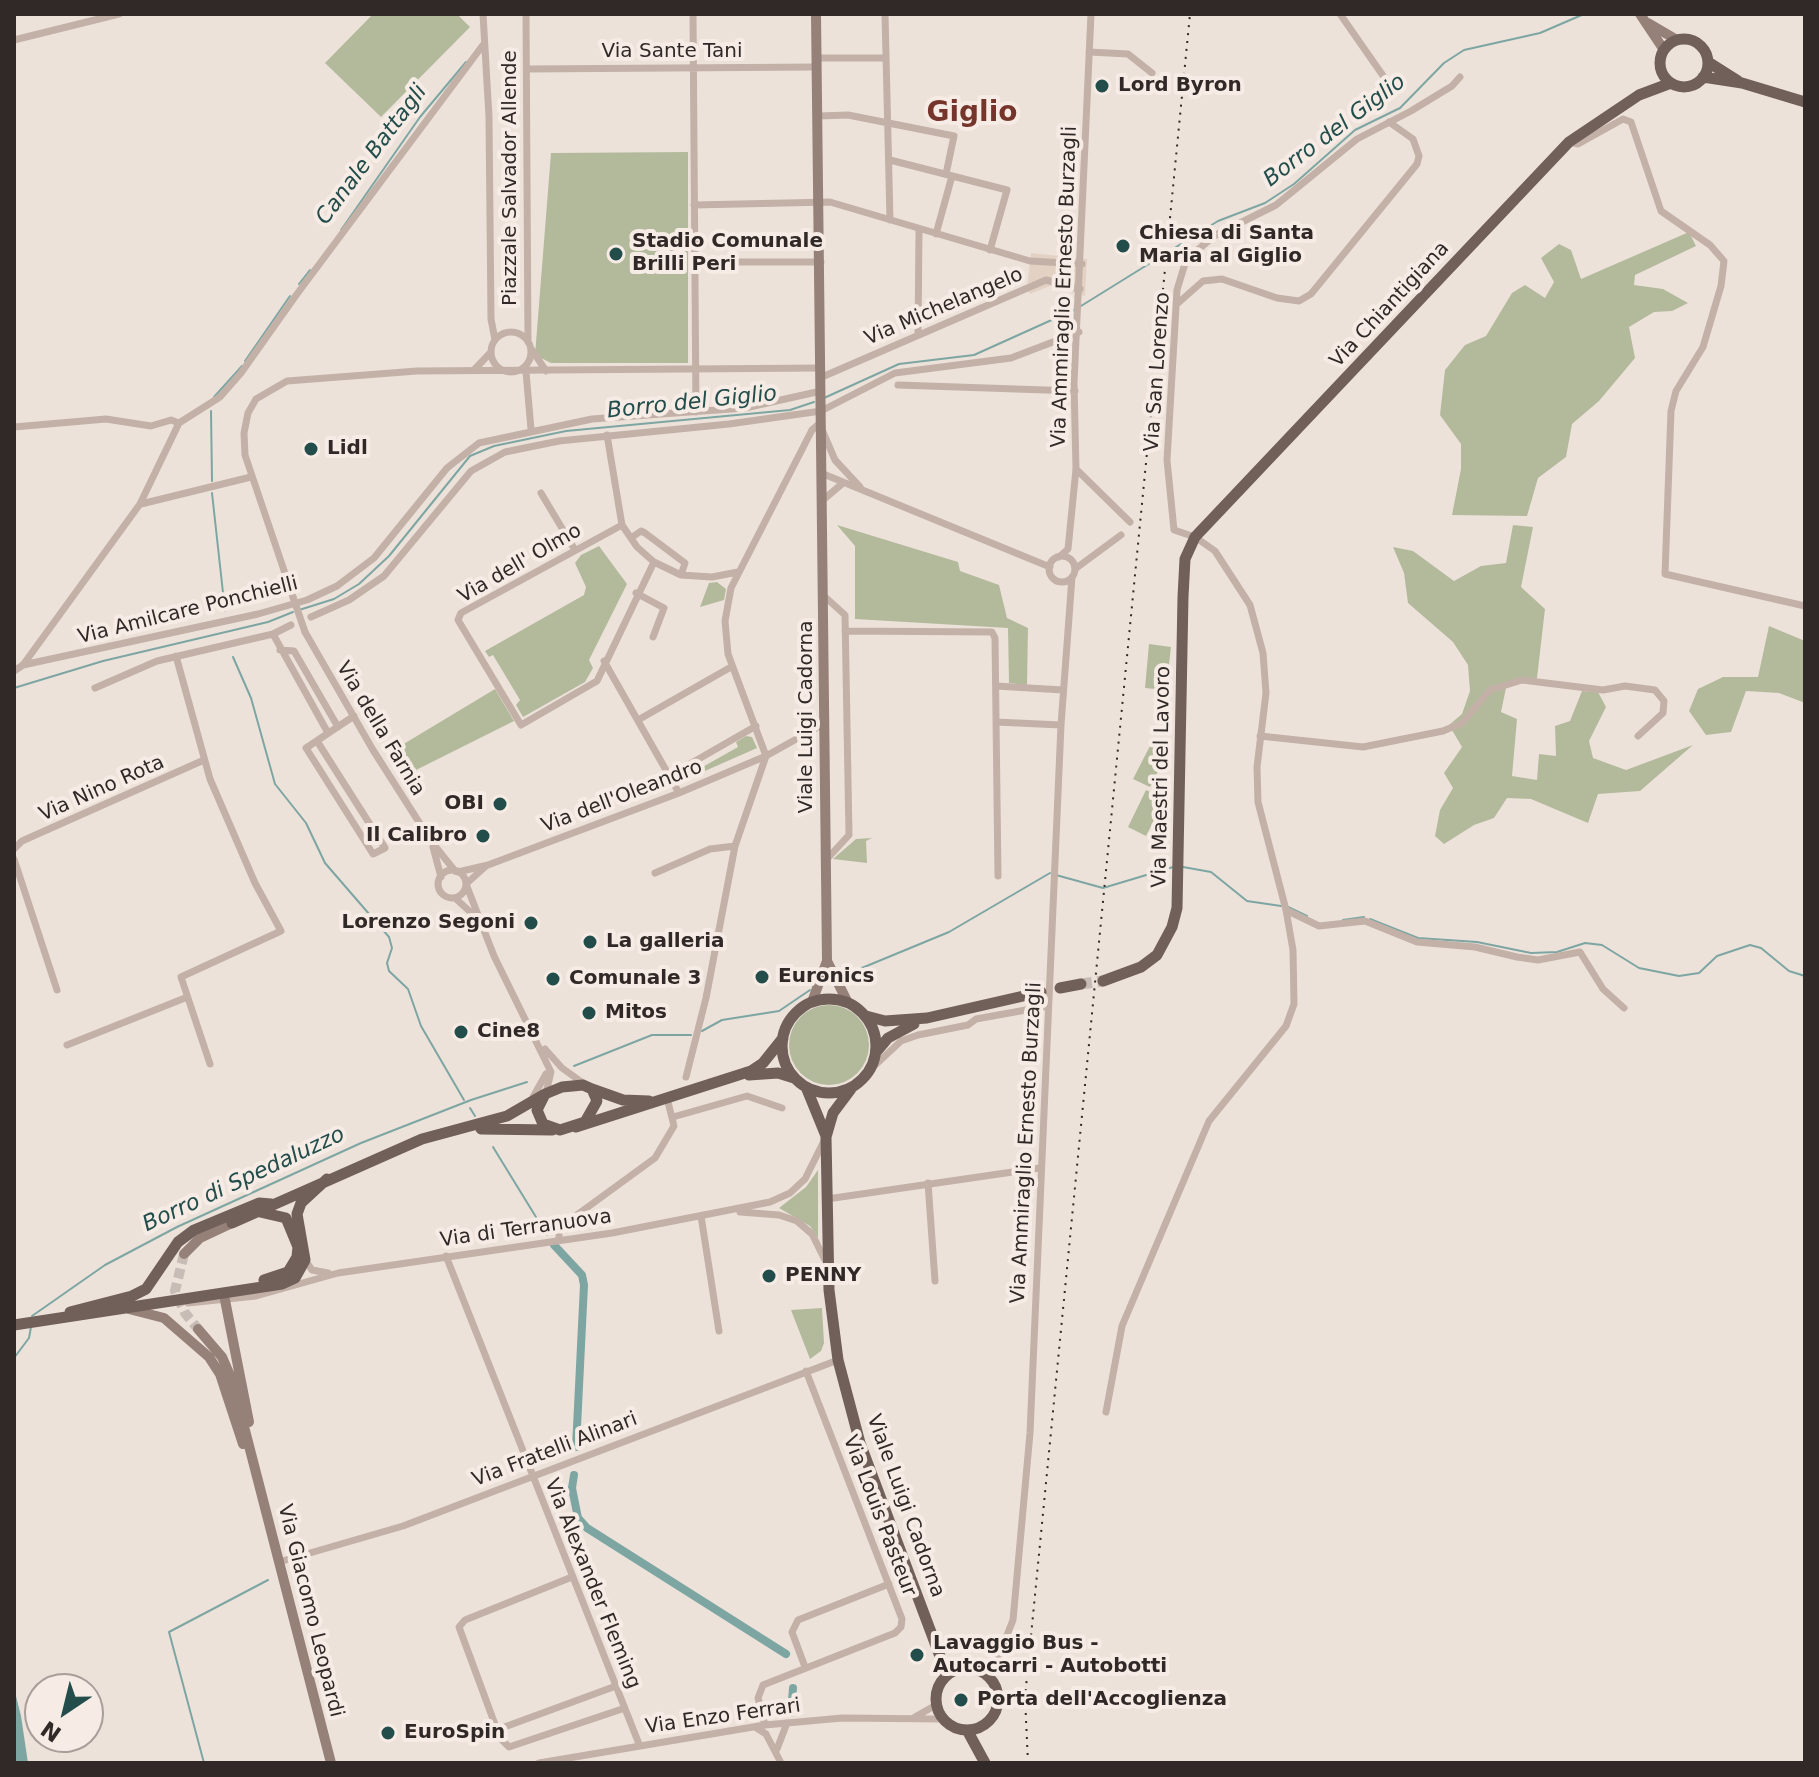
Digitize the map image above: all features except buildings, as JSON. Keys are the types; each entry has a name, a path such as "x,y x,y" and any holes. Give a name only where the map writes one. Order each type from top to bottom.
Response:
{"main road":[{"path":"1664,50 1677,40"},
{"name":"Via Chiantigiana","path":"1677,40 1698,43 1708,62 1742,83"},
{"name":"Via Chiantigiana","path":"1639,95 1661,68 1664,50"},
{"path":"1703,77 1708,62"},
{"path":"1661,68 1671,83"},
{"name":"Via Chiantigiana","path":"1195,537 1569,142 1639,95 1671,83 1685,86 1703,77 1742,83 1805,102"},
{"name":"Via Maestri del Lavoro","path":"1103,981 1141,967 1157,955 1172,927 1178,863 1185,559 1195,537"},
{"path":"1060,988 1081,984"},
{"path":"865,1016 885,1021 927,1018 1041,992"},
{"path":"441,1133 576,1127 736,1076 763,1063 783,1038 793,1016 812,1002 836,999 848,1003 872,1026 877,1051"},
{"path":"736,1076 778,1073 828,1094 851,1089 871,1069 877,1051 899,1030 927,1018"},
{"path":"783,1038 784,1060 801,1083"},
{"name":"Viale Luigi Cadorna","path":"801,1083 826,1137"},
{"path":"232,1223 327,1179 441,1133 488,1123 545,1094 569,1086 590,1088 623,1100 662,1099"},
{"path":"576,1127 595,1110 597,1101 590,1088"},
{"name":"Viale Luigi Cadorna","path":"851,1089 833,1113 826,1137 829,1270 838,1360 860,1443 947,1675"},
{"path":"545,1094 538,1106 538,1116 543,1124 557,1130"},
{"path":"41,1320 282,1284 295,1278 305,1260 297,1214 307,1195 327,1179"},
{"path":"14,1325 132,1296 146,1289 178,1242 194,1230 259,1203 272,1204"},
{"path":"66,1314 275,1278 288,1272 297,1257 292,1227 275,1213 260,1211"},
{"name":"Viale Luigi Cadorna","path":"938,1647 962,1668"},
{"path":"967,1730 984,1725 992,1718 998,1697 990,1678 972,1668 962,1668 947,1675 937,1689 936,1705 943,1719 967,1730 983,1757"},
{"path":"983,1757 984,1725"}],"street":[{"path":"14,40 119,14"},
{"name":"Piazzale Salvador Allende","path":"472,372 491,352 495,340 491,319 489,117 483,14"},
{"name":"Piazzale Salvador Allende","path":"526,14 529,345"},
{"path":"693,14 696,412"},
{"name":"Viale Luigi Cadorna","path":"812,1002 827,961 824,596 818,429 821,411 821,203 816,14"},
{"path":"885,14 890,220"},
{"name":"Via Ammiraglio Ernesto Burzagli","path":"1068,605 1056,580 1054,561 1068,549 1076,469 1075,391 1091,14"},
{"path":"1340,14 1393,90"},
{"path":"1643,18 1677,40"},
{"path":"1643,18 1664,50"},
{"path":"14,671 23,665 140,504 179,423 220,397 241,373 262,340 483,45"},
{"path":"1089,52 1128,54 1152,73"},
{"name":"Via Sante Tani","path":"527,69 693,68 885,58"},
{"name":"Via San Lorenzo","path":"1195,537 1174,530 1168,446 1177,304 1186,260 1214,236 1276,205 1315,177 1357,139 1452,86 1460,77"},
{"path":"819,116 848,115 954,136 936,234"},
{"path":"1569,142 1578,144 1623,119 1631,122 1661,211 1710,245 1724,261 1721,286 1703,347 1676,391 1671,411 1666,463 1670,520 1663,561 1665,574 1805,606"},
{"path":"1177,304 1203,281 1222,279 1277,298 1299,301 1311,294 1417,164 1419,156 1413,139 1389,122"},
{"path":"890,160 1007,190 990,250"},
{"path":"694,205 821,203 1030,261 1082,264"},
{"path":"918,335 919,230"},
{"path":"695,262 821,262"},
{"name":"Via Michelangelo","path":"821,372 918,335 1046,280 1080,292"},
{"name":"Piazzale Salvador Allende","path":"495,340 512,332 529,345"},
{"path":"315,616 349,600 384,576 463,480 484,461 521,449 607,435 821,411 895,373 1011,358 1079,332"},
{"path":"529,345 546,371"},
{"path":"491,352 495,364 512,372 525,367 529,345"},
{"name":"Via della Farnia","path":"545,1094 551,1072 548,1064 479,919 466,884 431,841 305,632 245,455 244,433 248,413 268,390 287,381 318,378 696,369 821,372"},
{"path":"526,372 531,429"},
{"path":"898,385 1075,391"},
{"name":"Via Amilcare Ponchielli","path":"23,665 307,600 337,586 374,558 463,452 479,443 531,429 609,416 772,404 821,391"},
{"path":"803,414 818,429 841,469 861,488"},
{"path":"14,427 106,419 151,426 171,420 179,423"},
{"path":"686,1077 706,998 735,846 766,756 731,667 725,621 731,588 806,442 818,429"},
{"path":"607,435 622,525 631,538 654,562 681,575 719,577 738,572"},
{"path":"821,473 841,469"},
{"path":"1076,469 1130,522"},
{"path":"821,473 1034,557 1054,561 1070,559 1074,573"},
{"path":"140,504 251,477"},
{"path":"821,502 843,483"},
{"path":"541,493 575,550"},
{"name":"Via dell' Olmo","path":"604,661 597,681 521,725 458,620 461,613 622,525"},
{"path":"631,538 641,531 645,533 685,563 681,575"},
{"path":"1056,580 1065,582 1121,535"},
{"path":"1106,1412 1122,1326 1209,1121 1291,1018 1293,950 1281,888 1258,802 1265,662 1250,605 1215,551 1195,537"},
{"path":"654,562 604,661 679,793"},
{"name":"Via Ammiraglio Ernesto Burzagli","path":"990,1678 1013,1620 1030,1433 1061,725 1068,605 1074,573"},
{"path":"719,577 731,588"},
{"path":"636,593 664,608 653,637"},
{"path":"824,596 845,615 849,835 826,860"},
{"path":"95,688 176,656 273,634 291,625"},
{"path":"845,631 992,632 995,638 998,876"},
{"path":"273,634 328,733"},
{"path":"280,650 294,651 338,727"},
{"path":"176,656 204,760 249,870 281,931 184,974 181,984 185,998 210,1064"},
{"path":"638,720 731,667"},
{"path":"1260,736 1363,747 1443,731 1462,723 1490,690 1522,680 1603,690 1625,686 1655,690 1664,701 1663,713 1638,736"},
{"path":"996,686 1063,690"},
{"path":"317,741 385,848 373,854 306,748 354,716"},
{"path":"996,722 1061,725"},
{"name":"Via dell'Oleandro","path":"457,871 488,865 679,793 766,756 825,723"},
{"path":"669,776 756,726"},
{"path":"811,733 825,743"},
{"name":"Via Nino Rota","path":"14,849 22,841 204,760"},
{"name":"Via della Farnia","path":"431,841 441,877 441,892 455,898 479,919"},
{"path":"655,873 710,849 735,846"},
{"path":"14,859 57,990"},
{"name":"Via dell'Oleandro","path":"466,884 488,865"},
{"path":"441,877 457,871"},
{"path":"455,898 464,891 466,884"},
{"path":"1286,910 1319,926 1365,921 1417,942 1475,947 1517,957 1538,960 1580,952 1603,989 1624,1008"},
{"name":"Viale Luigi Cadorna","path":"827,961 848,1003"},
{"path":"67,1045 185,998"},
{"path":"871,1069 901,1041 968,1025 976,1019 1048,1006"},
{"name":"Via della Farnia","path":"540,1043 562,1068 590,1088"},
{"path":"523,1106 540,1089 548,1064"},
{"path":"673,1117 747,1096 782,1108"},
{"path":"559,1239 559,1228 655,1158 668,1141 673,1117 662,1099"},
{"name":"Via di Terranuova","path":"158,1304 225,1300 287,1290 338,1273 701,1216 770,1202 790,1193 805,1179 826,1137"},
{"path":"827,1199 1040,1168"},
{"path":"928,1183 935,1281"},
{"name":"Via di Terranuova","path":"718,1213 779,1215 797,1221 812,1234 829,1270"},
{"path":"701,1216 719,1331"},
{"path":"184,1254 200,1238 232,1223"},
{"name":"Via Alexander Fleming","path":"446,1256 530,1476 639,1744"},
{"path":"305,1260 312,1270 338,1273"},
{"name":"Via Giacomo Leopardi","path":"225,1300 250,1427 254,1468"},
{"name":"Via Giacomo Leopardi","path":"129,1309 164,1318 209,1357 220,1374 237,1431 254,1468"},
{"name":"Via Giacomo Leopardi","path":"198,1329 222,1357 232,1380 331,1763"},
{"name":"Via Fratelli Alinari","path":"279,1562 403,1526 838,1360"},
{"name":"Via Louis Pasteur","path":"765,1725 759,1690 767,1682 901,1627 902,1619 806,1371"},
{"path":"572,1577 465,1620 459,1627 500,1738 509,1747 625,1708"},
{"path":"805,1667 792,1632 798,1620 889,1584"},
{"path":"499,1729 616,1686"},
{"path":"914,1718 936,1705"},
{"name":"Via Enzo Ferrari","path":"539,1763 755,1726 943,1719"},
{"path":"776,1752 779,1736 787,1723"},
{"path":"755,1726 766,1734 781,1763"}],"green space":[{"path":"373,14 457,14 470,27 381,117 325,63"},
{"name":"Stadio Comunale Brilli Peri","path":"688,152 688,363 551,363 535,355 551,153"},
{"path":"1689,232 1696,246 1635,275 1634,285 1663,289 1688,303 1672,311 1654,312 1629,327 1635,358 1599,401 1572,424 1566,457 1538,478 1527,516 1452,515 1461,469 1461,444 1440,415 1445,370 1465,345 1486,336 1512,293 1525,285 1545,298 1554,282 1541,258 1559,244 1571,250 1581,279"},
{"path":"837,525 958,562 960,571 999,585 1007,618 1028,628 1027,685 1009,683 1008,628 855,619 855,546"},
{"path":"1513,525 1533,527 1521,587 1545,609 1537,678 1506,688 1501,712 1517,719 1512,776 1537,780 1539,754 1556,756 1555,726 1570,721 1582,691 1598,692 1606,707 1589,741 1593,758 1626,770 1693,745 1640,791 1598,794 1588,823 1531,799 1507,798 1494,818 1474,825 1444,844 1435,836 1440,810 1453,788 1444,773 1462,747 1449,725 1462,714 1470,691 1468,665 1453,642 1408,603 1404,573 1393,547 1413,551 1454,581 1481,566 1506,563"},
{"path":"599,546 627,584 589,660 593,668 585,682 523,717 516,705 520,700 493,655 489,657 485,651 584,595 586,587 575,563 581,555"},
{"path":"717,582 726,589 724,600 700,607 709,583"},
{"path":"1769,626 1805,641 1805,703 1779,693 1746,691 1731,732 1706,735 1689,711 1698,689 1723,677 1758,677"},
{"path":"1149,644 1171,647 1166,690 1145,688"},
{"path":"495,689 514,721 412,772 397,748"},
{"path":"746,736 752,737 757,748 689,778 685,771 696,765 699,769 738,747 736,742"},
{"path":"1152,742 1169,750 1150,787 1133,779"},
{"path":"1146,790 1165,799 1146,836 1128,827"},
{"path":"872,838 866,841 867,863 833,859 856,839"},
{"path":"829,1005 844,1008 857,1017 866,1030 869,1045 866,1060 857,1073 844,1082 829,1085 814,1082 801,1073 792,1060 789,1045 792,1030 801,1017 814,1008"},
{"path":"818,1170 818,1238 810,1226 779,1208 806,1187"},
{"path":"822,1308 824,1343 821,1351 810,1359 791,1310"}],"shaded area":[{"path":"1031,253 1087,259 1085,296 1050,286 1030,294 1027,288"}],"water":[{"path":"14,1688 28,1763 14,1763"}],"waterway":[{"name":"Borro del Giglio","path":"1081,306 1218,221 1265,203 1294,184 1355,130 1400,108 1444,63 1464,50 1540,33 1584,14"},
{"name":"Canale Battagli","path":"341,230 420,117 466,62"},
{"name":"Canale Battagli","path":"299,284 310,270"},
{"name":"Canale Battagli","path":"245,361 290,296"},
{"name":"Borro del Giglio","path":"824,398 899,364 974,355 1076,309"},
{"name":"Canale Battagli","path":"214,397 242,366"},
{"name":"Borro del Giglio","path":"299,610 334,599 359,584 389,556 470,456 494,446 566,431 790,410 814,402"},
{"name":"Canale Battagli","path":"211,411 212,481"},
{"name":"Canale Battagli","path":"212,493 225,611"},
{"name":"Borro del Giglio","path":"14,688 103,661 268,622 293,612"},
{"name":"Canale Battagli","path":"233,657 251,698 275,784 306,823 325,863 389,937 392,948 387,963 389,971 408,989 421,1026 464,1100"},
{"name":"Borro di Spedaluzzo","path":"1056,875 1103,888 1173,867"},
{"name":"Borro di Spedaluzzo","path":"1183,867 1211,872 1247,901 1281,906"},
{"name":"Borro di Spedaluzzo","path":"840,977 949,932 1050,873"},
{"name":"Borro di Spedaluzzo","path":"1288,907 1307,916"},
{"name":"Borro di Spedaluzzo","path":"1343,920 1364,917"},
{"name":"Borro di Spedaluzzo","path":"1370,919 1418,938 1477,942 1531,953 1557,952 1585,943 1602,945 1639,968 1679,976 1699,973 1717,956 1750,945 1761,948 1789,971 1805,976"},
{"name":"Borro di Spedaluzzo","path":"702,1031 722,1020 779,1011 810,990"},
{"name":"Borro di Spedaluzzo","path":"574,1066 652,1035 691,1035"},
{"name":"Borro di Spedaluzzo","path":"32,1316 105,1265 177,1227 361,1143 471,1100 527,1082"},
{"name":"Canale Battagli","path":"470,1108 475,1116"},
{"name":"Canale Battagli","path":"493,1147 547,1235"},
{"name":"Canale Battagli","path":"554,1245 582,1275 584,1285 576,1447"},
{"name":"Borro di Spedaluzzo","path":"14,1358 29,1338 31,1327"},
{"path":"574,1475 572,1488 578,1518 587,1528 786,1654"},
{"path":"204,1763 169,1632 268,1580"},
{"path":"791,1713 793,1688"}],"tunnel":[{"path":"1081,984 1103,981"},
{"path":"184,1254 175,1291 185,1313 198,1329"}],"railway":[{"path":"1028,1763 1025,1697 1190,14"}],"place":[{"name":"Lord Byron","path":"1102,86"},
{"name":"Chiesa di Santa Maria al Giglio","path":"1123,246"},
{"name":"Stadio Comunale Brilli Peri","path":"616,254"},
{"name":"Lidl","path":"311,449"},
{"name":"OBI","path":"500,804"},
{"name":"Il Calibro","path":"483,836"},
{"name":"Lorenzo Segoni","path":"531,923"},
{"name":"La galleria","path":"590,942"},
{"name":"Euronics","path":"762,977"},
{"name":"Comunale 3","path":"553,979"},
{"name":"Mitos","path":"589,1013"},
{"name":"Cine8","path":"461,1032"},
{"name":"PENNY","path":"769,1276"},
{"name":"Lavaggio Bus - Autocarri - Autobotti","path":"917,1655"},
{"name":"Porta dell'Accoglienza","path":"961,1700"},
{"name":"EuroSpin","path":"388,1733"}],"district":[{"name":"Giglio","path":"972,114"}]}
